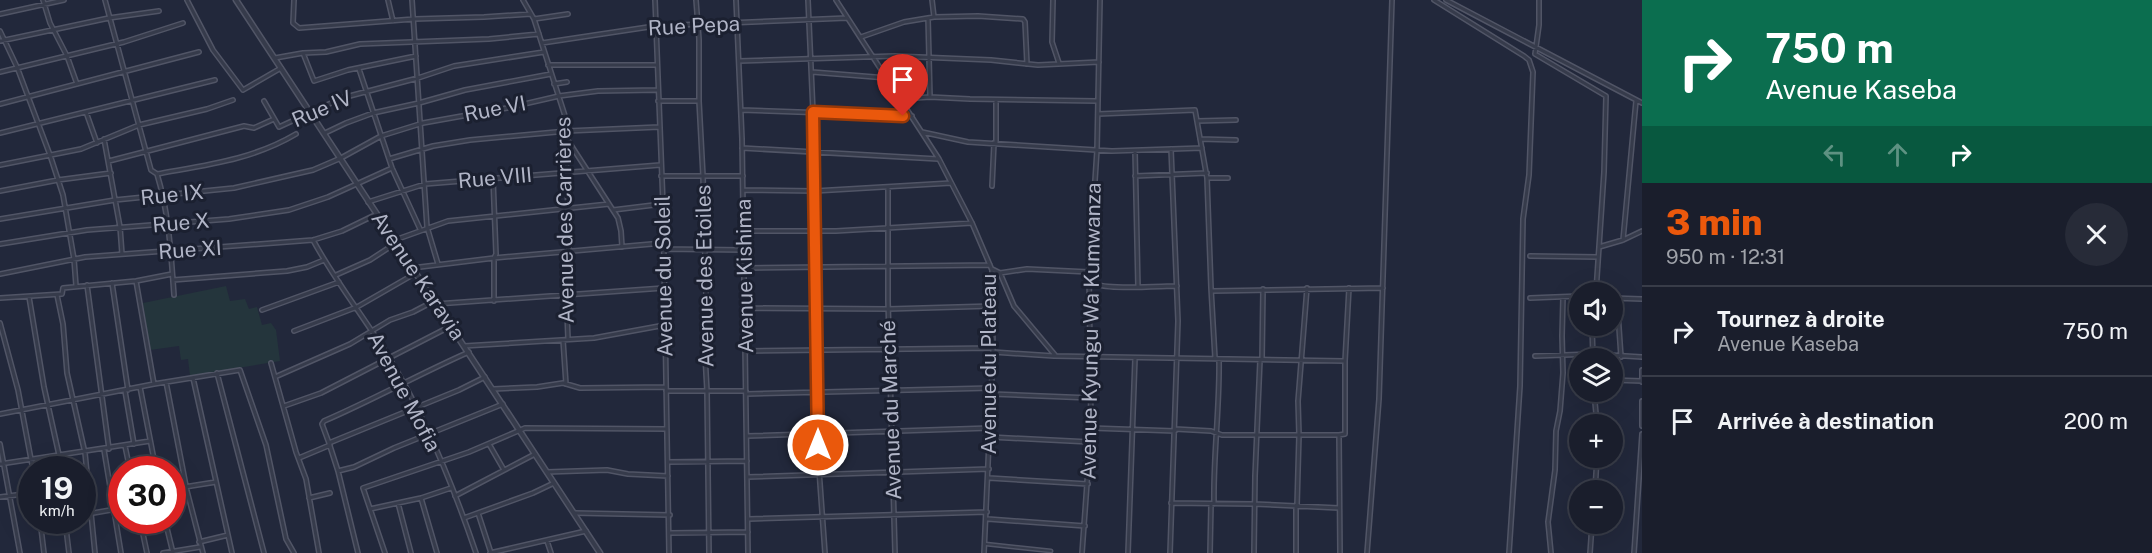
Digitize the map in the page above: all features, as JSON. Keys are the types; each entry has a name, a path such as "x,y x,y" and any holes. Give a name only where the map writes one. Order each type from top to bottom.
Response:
{"street":[{"path":"0,14 44,2 64,0"},
{"path":"105,0 151,170 157,174 164,196 174,295"},
{"path":"187,0 213,50 243,90 281,68"},
{"name":"Avenue Karavia","path":"236,0 600,553"},
{"path":"294,0 293,23 298,28 414,19 531,14"},
{"path":"388,0 393,21"},
{"path":"412,0 427,227 438,264"},
{"name":"Avenue des Carrières","path":"523,0 534,19 565,116 567,131 568,252 565,260 568,339"},
{"name":"Avenue du Soleil","path":"654,0 663,204 669,553"},
{"name":"Avenue des Etoiles","path":"696,0 699,25 699,101 706,296 703,328 707,391 709,553"},
{"name":"Avenue Kishima","path":"736,0 743,176 748,553"},
{"path":"808,0 815,191 818,434 825,553"},
{"name":"Avenue du Plateau","path":"836,0 939,159 972,223 991,267 994,284 992,394 984,553"},
{"path":"932,0 934,17"},
{"path":"1053,0 1052,42 1059,63"},
{"name":"Avenue Kyungu Wa Kumwanza","path":"1082,553 1091,428 1089,272 1097,150 1100,0"},
{"path":"1367,553 1379,399 1392,0"},
{"path":"1434,0 1524,56 1529,60 1533,72 1529,175 1523,219 1520,386 1509,553"},
{"path":"1446,0 1642,103"},
{"path":"1539,0 1535,54 1604,94 1606,98 1597,282"},
{"path":"44,2 53,30 67,56 77,84"},
{"path":"2,41 109,18 159,11"},
{"path":"534,19 568,14"},
{"path":"861,37 904,22 934,17 978,16 1023,19 1027,64"},
{"name":"Rue Pepa","path":"542,43 655,26 848,18"},
{"path":"928,18 930,97"},
{"path":"0,72 116,44 183,22"},
{"path":"0,31 2,41 17,67 58,180 66,208 76,286"},
{"path":"275,58 326,52 360,44 489,39 539,34"},
{"path":"0,104 199,52"},
{"name":"Rue IV","path":"109,161 244,126 253,129 274,119 279,127 335,100 365,91 418,78 454,66 544,52"},
{"path":"303,53 314,81 416,56"},
{"path":"739,62 811,58 928,57 1027,64 1099,62"},
{"path":"548,65 656,64"},
{"path":"359,69 392,168 420,230"},
{"path":"812,72 886,78"},
{"path":"325,133 373,112 419,103 465,90 551,74"},
{"path":"0,133 215,80"},
{"path":"554,84 567,82"},
{"path":"1604,94 1609,87"},
{"name":"Rue VI","path":"341,158 381,136 421,123 559,96 598,91 657,90"},
{"path":"901,99 930,97 1097,101"},
{"path":"0,165 81,149 139,125 207,109 233,100"},
{"path":"992,186 996,100"},
{"path":"264,101 274,119"},
{"path":"657,102 699,101"},
{"path":"1623,240 1636,101"},
{"path":"1098,114 1193,109 1197,121 1207,176 1211,288 1219,390 1210,553"},
{"path":"741,110 912,116"},
{"path":"86,112 97,143"},
{"path":"1197,121 1236,120"},
{"path":"389,159 423,149 470,140 567,131 659,127"},
{"path":"922,132 968,142 1097,150 1202,148"},
{"path":"157,174 233,160 273,147 296,134"},
{"path":"104,139 120,227 122,254"},
{"path":"1200,139 1236,140"},
{"path":"567,140 613,210 620,224 622,247"},
{"path":"742,148 814,150 939,159"},
{"path":"1170,553 1177,358 1177,286 1171,149"},
{"path":"1135,151 1138,287"},
{"name":"Rue IX","path":"0,219 115,200 234,188 313,170 341,158"},
{"name":"Rue VIII","path":"368,202 425,184 661,165"},
{"name":"Rue X","path":"0,244 70,232 229,219 290,210 358,185 392,168"},
{"path":"0,191 111,173"},
{"path":"1135,176 1171,174 1228,178"},
{"path":"661,176 743,176"},
{"path":"493,178 496,254 494,258 494,301"},
{"path":"743,190 815,191 952,183"},
{"name":"Avenue du Marché","path":"888,188 888,309 895,553"},
{"path":"336,275 370,260 395,241 427,227 448,221 609,204"},
{"path":"613,210 663,204"},
{"name":"Rue XI","path":"0,274 74,259 313,240 342,231 377,214"},
{"path":"743,231 888,228 972,223"},
{"path":"1599,247 1623,240 1642,231"},
{"name":"Avenue Mofia","path":"313,240 389,357 416,406 464,518 476,553"},
{"path":"412,268 494,258 663,243"},
{"path":"663,249 743,250"},
{"path":"1530,256 1598,256"},
{"path":"173,280 287,271 307,267 324,260"},
{"path":"744,268 991,267 1000,273 1014,306 1055,356"},
{"path":"1000,273 1027,269 1089,272 1096,284 1138,287 1177,286"},
{"path":"294,331 357,307 416,273"},
{"path":"0,298 57,295 63,294 63,288 136,281 172,274"},
{"path":"136,281 154,384"},
{"path":"262,310 339,282"},
{"path":"112,283 134,444"},
{"path":"87,285 108,458"},
{"path":"275,377 350,344 390,320 435,303 494,301 664,288"},
{"path":"1296,553 1298,401 1307,288"},
{"path":"1091,428 1211,431 1216,434 1339,435 1345,432 1345,361 1349,288"},
{"path":"1212,291 1383,288"},
{"path":"1254,553 1263,289"},
{"path":"57,295 63,324 68,373 85,456"},
{"path":"29,297 59,455"},
{"path":"1551,553 1548,522 1555,470 1556,431 1560,411 1563,297"},
{"path":"1530,298 1569,297"},
{"path":"1623,299 1642,299"},
{"path":"744,308 888,309 993,306"},
{"path":"0,323 18,390 30,456"},
{"path":"464,345 606,336 665,325"},
{"path":"284,406 321,393 451,326"},
{"name":"Avenue des Carrières","path":"563,340 566,384"},
{"path":"746,351 993,350 1055,356 1345,361"},
{"path":"358,553 338,471 322,424 324,421 469,352"},
{"path":"1534,356 1569,357"},
{"path":"1623,357 1642,357"},
{"path":"1128,553 1135,358"},
{"path":"272,363 306,479 319,553"},
{"path":"0,414 240,370 266,444 286,539 294,553"},
{"path":"1623,381 1642,382 1642,370"},
{"path":"217,373 264,553"},
{"path":"299,458 485,377"},
{"path":"192,378 232,553"},
{"path":"166,382 202,553"},
{"path":"493,389 566,384 580,388 818,393 992,388"},
{"path":"140,387 153,456"},
{"path":"992,394 1091,398"},
{"path":"1642,401 1642,426"},
{"path":"338,471 354,467 394,448 503,404"},
{"path":"385,553 363,488 441,462 525,428 667,429"},
{"path":"747,436 990,428"},
{"path":"1634,553 1642,434"},
{"path":"1339,435 1340,553"},
{"path":"990,437 1090,442"},
{"path":"53,456 85,453 150,441"},
{"path":"0,444 20,553"},
{"path":"489,444 504,470"},
{"path":"125,446 127,456"},
{"path":"455,496 535,454"},
{"path":"668,462 747,461"},
{"path":"2,464 18,462"},
{"path":"747,477 893,474 989,469"},
{"path":"547,472 607,470 627,474 669,476"},
{"path":"989,478 1088,484"},
{"path":"187,487 216,482"},
{"path":"464,518 554,483"},
{"path":"370,509 421,498 451,488"},
{"path":"309,498 330,493"},
{"path":"0,497 18,495"},
{"path":"421,498 437,553"},
{"path":"397,502 411,553"},
{"path":"1171,503 1339,508"},
{"path":"748,519 987,512"},
{"path":"478,513 491,553 586,531"},
{"path":"575,513 670,515"},
{"path":"987,519 1084,526"},
{"path":"669,533 748,532"},
{"path":"42,534 44,553"},
{"path":"67,534 69,553"},
{"path":"93,534 95,553"},
{"path":"118,534 121,553"},
{"path":"144,534 147,553"},
{"path":"168,534 173,552"},
{"path":"1590,553 1591,534"},
{"path":"199,542 228,535"},
{"path":"547,541 551,553"},
{"path":"986,544 1051,551"},
{"path":"522,546 524,553"},
{"path":"163,553 200,547"}],"shaded area":[{"path":"226,286 230,301 245,299 249,309 257,307 262,325 271,323 276,330 280,361 190,376 188,359 181,360 179,346 150,350 143,303"}],"route":[{"path":"818,445 813,112 903,116"}]}
